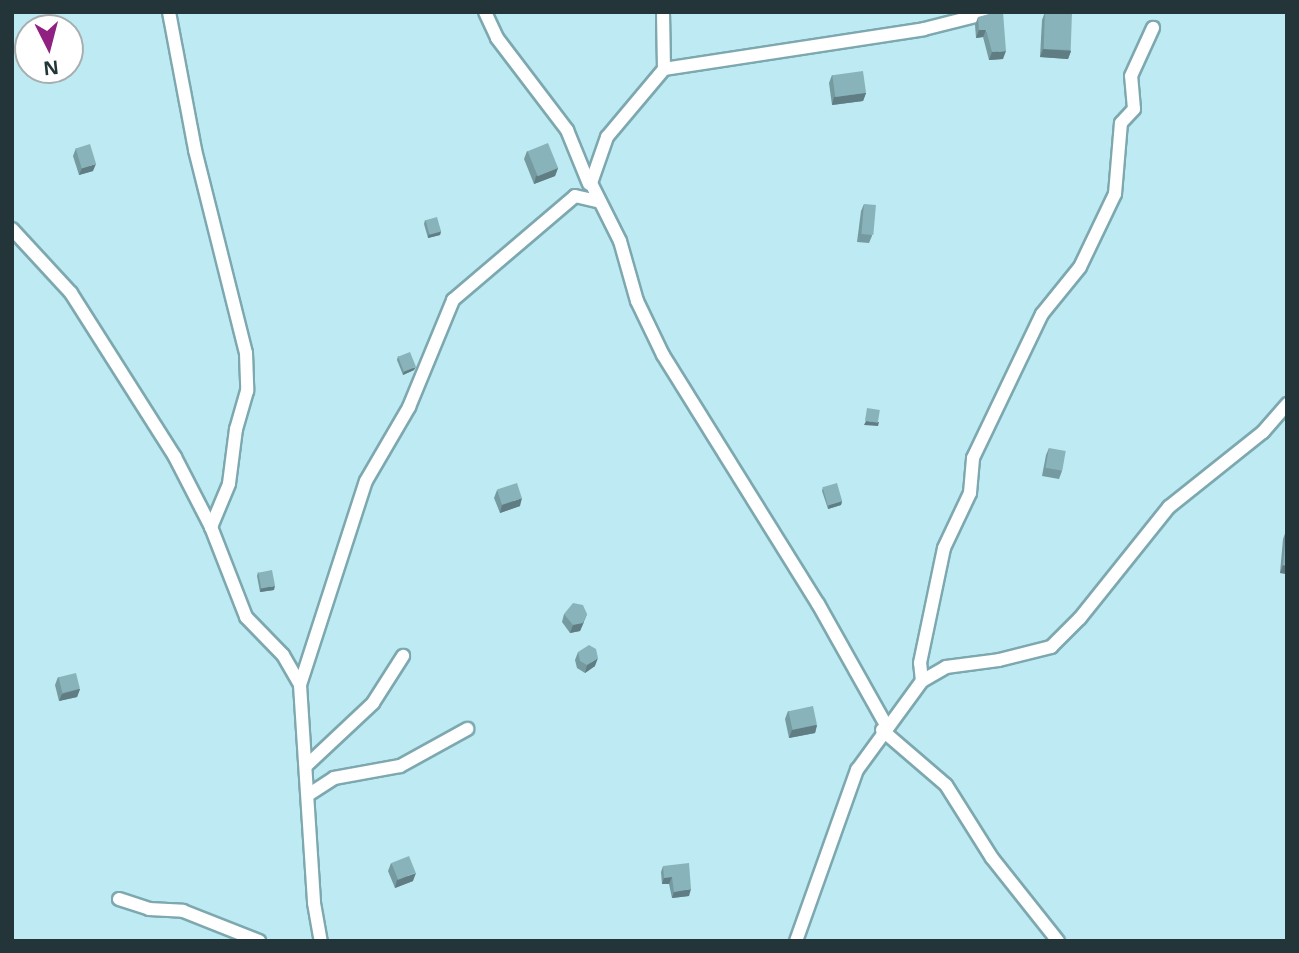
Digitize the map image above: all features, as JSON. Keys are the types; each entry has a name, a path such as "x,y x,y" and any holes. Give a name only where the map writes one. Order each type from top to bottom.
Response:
{"street":[{"path":"169,12 248,373 229,484 211,527"},
{"path":"485,12 498,37 567,130 597,201 620,241 637,300 663,355 818,604 884,727 946,785 992,858 1058,941"},
{"path":"321,941 313,903 300,685 366,481 409,407 447,310 458,293 590,183 607,137 664,69 663,12"},
{"path":"664,69 924,29 991,12"},
{"path":"922,681 920,663 944,548 970,493 973,458 1042,314 1080,267 1115,194 1121,122 1135,109 1131,76 1153,28"},
{"path":"575,196 597,201"},
{"path":"12,229 71,293 169,448 211,527 246,617 283,655 300,685"},
{"path":"796,941 856,770 884,727 922,681 946,667 1051,647 1075,624 1169,507 1263,432 1287,404"},
{"path":"306,766 373,703 404,656"},
{"path":"308,794 334,778 400,766 467,729"},
{"path":"119,899 149,909 183,911 259,941"}],"building":[{"path":"1003,12 1006,51 992,52 986,30 979,30 978,17"},
{"path":"1045,12 1072,13 1071,50 1044,49"},
{"path":"863,71 866,93 835,97 832,75"},
{"path":"548,143 558,168 538,176 528,151"},
{"path":"90,144 96,164 82,168 76,148"},
{"path":"864,204 876,205 873,235 861,234"},
{"path":"437,217 441,231 430,235 425,220"},
{"path":"410,352 416,367 404,372 398,357"},
{"path":"867,408 880,410 878,423 865,421"},
{"path":"1049,448 1066,451 1062,471 1046,468"},
{"path":"517,483 522,498 502,505 497,489"},
{"path":"837,483 842,501 828,505 823,487"},
{"path":"1287,531 1287,566 1283,565"},
{"path":"272,570 275,586 261,588 258,573"},
{"path":"573,603 583,605 587,614 583,623 573,625 564,614"},
{"path":"589,645 596,649 598,658 587,665 580,661 578,652"},
{"path":"76,673 80,689 62,693 59,677"},
{"path":"813,706 817,725 792,730 789,711"},
{"path":"409,856 416,873 398,880 391,863"},
{"path":"689,863 691,889 674,892 672,877 664,878 663,866"}]}
